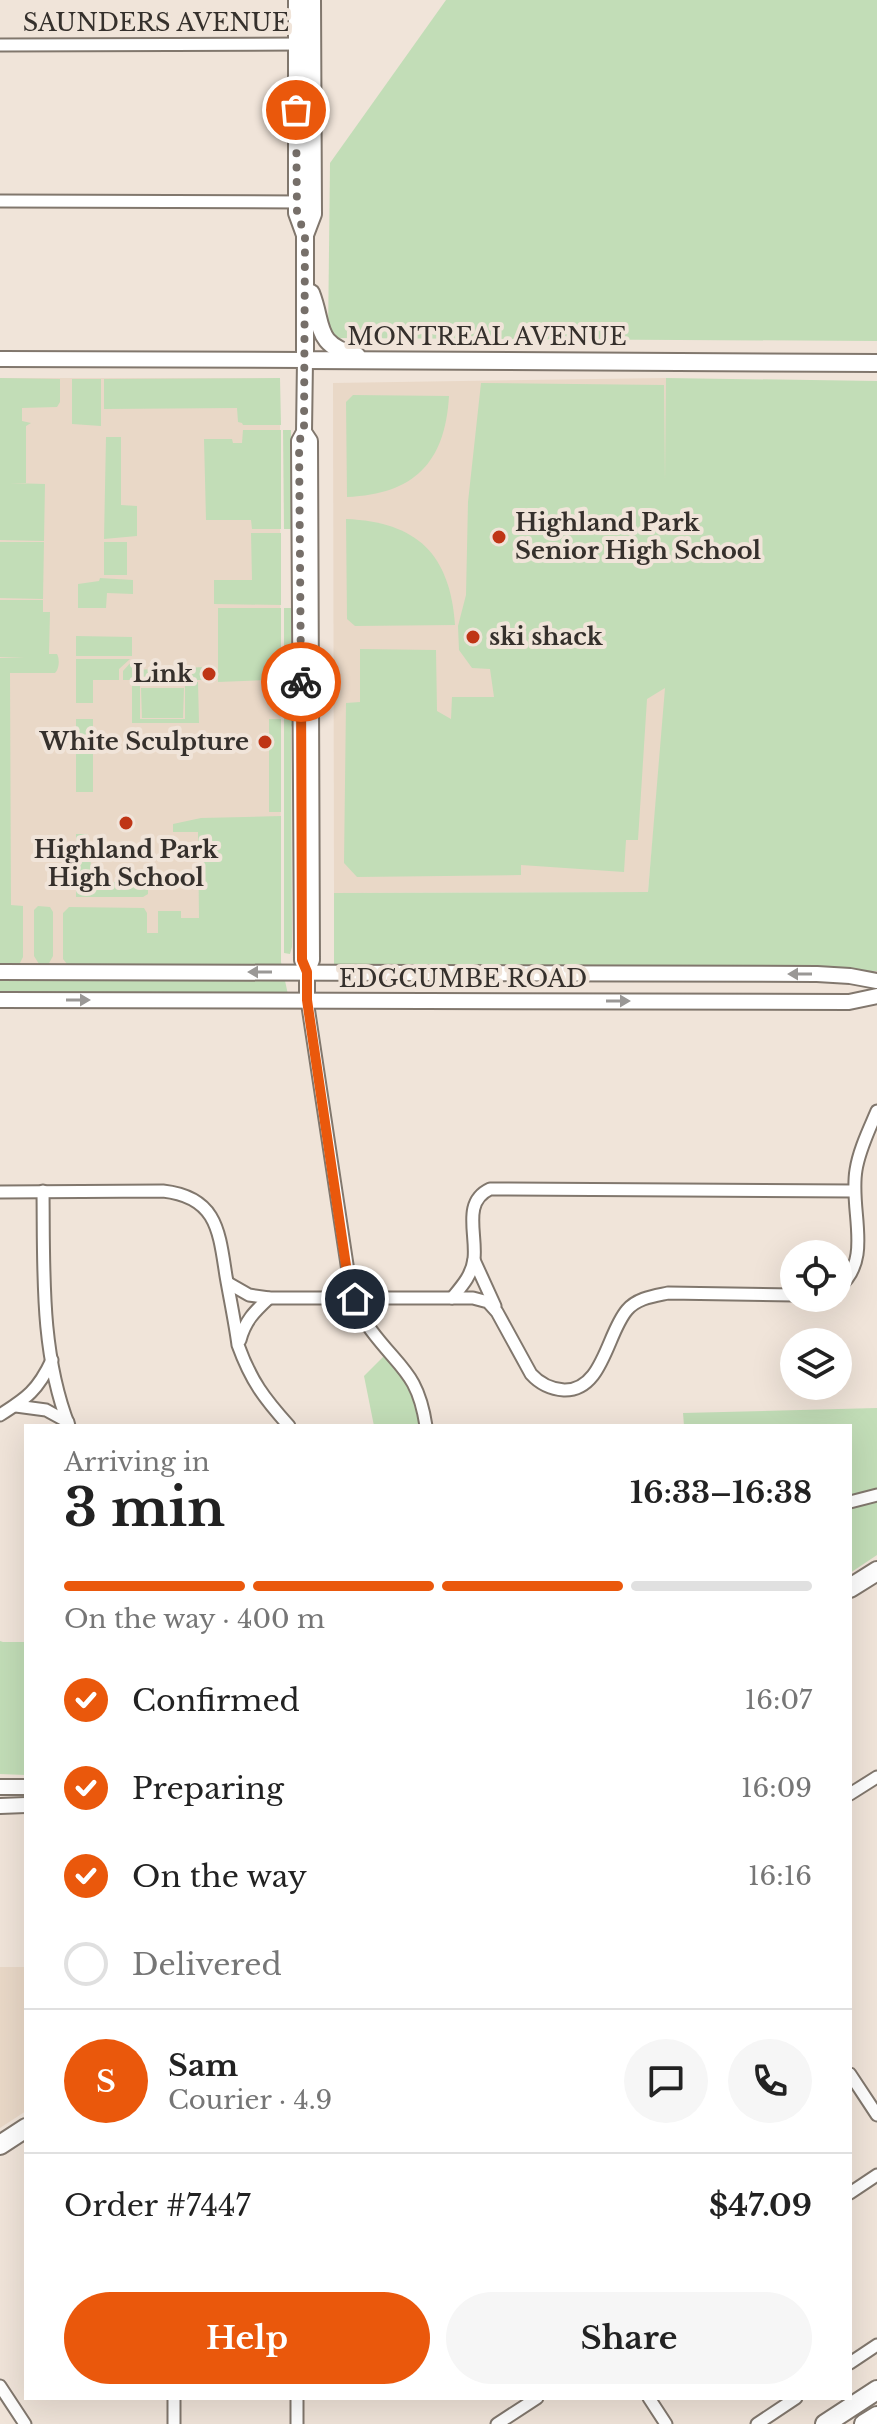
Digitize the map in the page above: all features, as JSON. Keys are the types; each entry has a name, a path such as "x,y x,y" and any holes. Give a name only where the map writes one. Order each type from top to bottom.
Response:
{"main road":[{"path":"297,0 304,44 305,202 297,213 305,235 305,360"},
{"path":"304,44 312,0"},
{"path":"305,279 314,301 320,330 330,343 360,357 410,361"},
{"name":"MONTREAL AVENUE","path":"305,360 877,363"},
{"path":"852,1587 877,1571"},
{"path":"0,2145 24,2129"},
{"path":"825,2424 877,2390"},
{"path":"864,2424 877,2416"}],"street":[{"name":"SAUNDERS AVENUE","path":"0,45 304,44"},
{"path":"0,201 305,202"},
{"name":"MONTREAL AVENUE","path":"0,359 305,360"},
{"path":"305,360 304,432 299,441 302,960 307,972 307,1000 348,1279 368,1327 411,1377 426,1424"},
{"name":"EDGCUMBE ROAD","path":"0,972 817,974 877,981"},
{"name":"EDGCUMBE ROAD","path":"0,1000 849,1002 877,996"},
{"path":"852,1273 859,1253 854,1191 856,1168 863,1142 877,1111"},
{"path":"452,1298 469,1275 474,1259 472,1209 485,1191 496,1187 854,1191"},
{"path":"43,1191 44,1284 52,1360 56,1385 69,1424"},
{"path":"0,1192 163,1191 189,1197 207,1210 218,1230 238,1345 258,1390 287,1424"},
{"path":"474,1259 497,1312 531,1374 547,1387 566,1390 581,1387 595,1373 615,1328 628,1309 651,1296 668,1293 780,1295"},
{"path":"228,1283 249,1295 269,1298 473,1298 488,1302 497,1312"},
{"path":"238,1345 244,1325 269,1298"},
{"path":"0,1415 16,1406 42,1382 52,1360"},
{"path":"16,1406 46,1410 69,1424"},
{"path":"852,1501 877,1495"},
{"path":"852,1793 877,1777"},
{"path":"0,1787 24,1787"},
{"path":"0,1806 24,1805"},
{"path":"852,2077 877,2115"},
{"path":"852,2192 877,2175"},
{"path":"852,2362 877,2345"},
{"path":"0,2386 25,2424"},
{"path":"174,2400 174,2424"},
{"path":"297,2400 297,2424"},
{"path":"497,2424 534,2400"},
{"path":"650,2400 666,2424"},
{"path":"757,2424 793,2400"}],"shaded area":[{"path":"0,378 280,378 281,962 276,965 0,965"},
{"name":"Highland Park Senior High School","path":"666,378 666,691 648,892 334,893 333,383"},
{"path":"0,1967 24,1967 24,2112 0,2128"}],"green space":[{"path":"446,0 877,0 877,341 328,338 330,163"},
{"path":"0,378 60,379 60,402 57,407 22,408 22,421 31,423 26,426 26,483 10,483 45,484 44,541 0,540"},
{"path":"280,378 281,425 243,425 238,422 237,408 104,409 104,379"},
{"path":"666,378 877,381 877,971 334,964 334,893 648,892 665,688 647,699 638,840 626,840 624,872 521,865 521,875 357,877 344,863 346,703 360,702 360,649 436,650 437,711 451,719 452,697 494,697 490,669 472,668 459,650 458,626 466,595 468,502 481,383 664,385 665,481"},
{"path":"72,379 101,379 101,426 72,424"},
{"path":"353,395 449,396 441,440 422,470 391,489 347,497 346,402"},
{"path":"243,430 281,430 281,529 252,529 251,520 206,520 204,439 232,439 233,443 242,443"},
{"path":"283,430 291,430 291,529 284,529"},
{"path":"106,437 121,437 121,505 137,506 137,536 104,539"},
{"path":"346,519 392,527 425,546 446,579 455,625 355,626 347,619"},
{"path":"251,533 281,533 281,605 214,604 214,580 252,580"},
{"path":"0,542 44,542 43,599 0,598"},
{"path":"104,542 127,542 127,575 104,575"},
{"path":"100,578 133,580 133,594 107,593 106,608 78,608 78,584 99,581"},
{"path":"0,600 43,600 43,612 50,612 49,654 57,654 59,661 55,673 10,673 11,905 23,906 23,957 19,965 39,964 34,956 34,910 38,906 50,907 53,912 53,956 48,965 67,964 63,959 63,913 69,907 144,908 147,933 158,933 158,911 181,911 181,918 199,918 198,832 173,832 173,824 201,818 281,816 281,962 290,1004 0,1004 0,658 25,657 0,657"},
{"path":"218,608 281,608 281,702 269,702 267,680 218,682"},
{"path":"284,608 296,608 291,623 291,694 296,708 284,708"},
{"path":"76,636 132,637 132,656 76,656"},
{"path":"76,659 130,659 119,669 119,680 93,680 93,703 76,703"},
{"path":"132,661 132,670 206,667 206,680 123,680 123,671"},
{"path":"132,682 198,682 199,723 132,723","holes":["140,686 185,686 185,719 140,719"]},
{"path":"141,688 184,688 183,718 142,718"},
{"path":"284,713 296,713 291,727 290,954 284,953"},
{"path":"76,719 93,719 93,792 76,792"},
{"path":"269,719 281,719 281,812 269,812"},
{"path":"76,834 87,834 87,851 91,851 90,882 148,882 148,894 143,897 76,897"},
{"path":"384,1356 408,1388 419,1424 374,1424 364,1376"},
{"path":"877,1408 877,1489 852,1495 852,1424 684,1424 683,1413"},
{"path":"877,1501 877,1555 852,1572 852,1507"},
{"path":"0,1641 24,1642 24,1775 0,1774"}],"way so far":[{"path":"296,110 297,213 305,235 304,432 299,441 301,682"}],"place":[{"name":"Highland Park Senior High School","path":"499,537"},
{"name":"ski shack","path":"473,637"},
{"name":"Link","path":"209,674"},
{"name":"White Sculpture","path":"265,742"},
{"name":"Highland Park High School","path":"126,823"}],"route":[{"path":"301,682 302,960 307,972 307,1000 348,1279 355,1299"}]}
